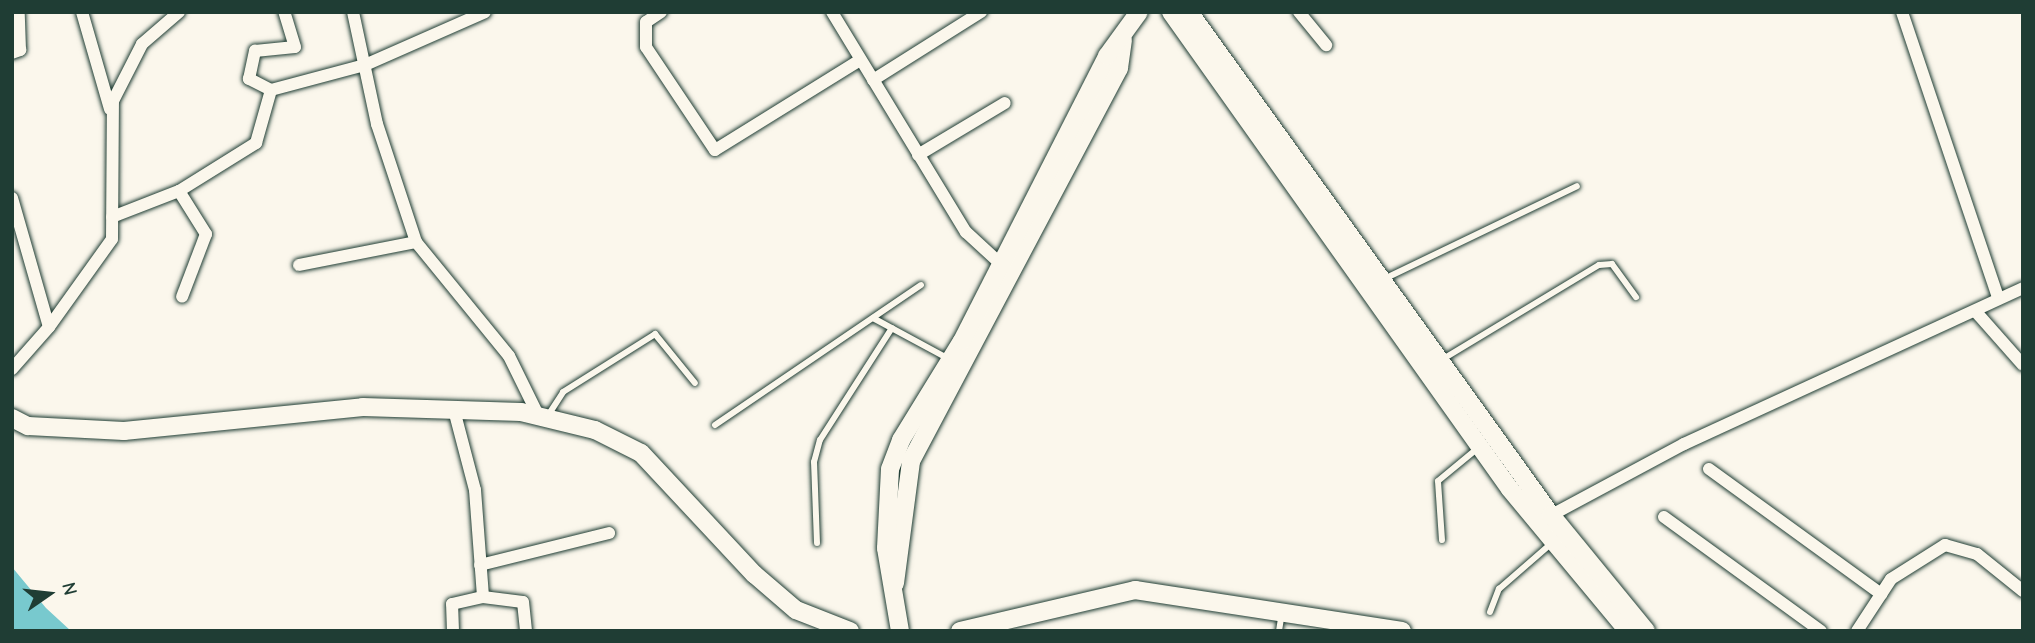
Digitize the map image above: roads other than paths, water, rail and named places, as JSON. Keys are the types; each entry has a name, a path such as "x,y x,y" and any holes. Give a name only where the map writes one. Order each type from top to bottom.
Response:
{"street":[{"path":"12,52 20,50 19,12"},
{"path":"82,12 113,119"},
{"path":"12,369 49,327 112,239 113,102 142,44 179,12"},
{"path":"284,12 295,47 255,51 249,79 271,90 365,65 485,12"},
{"path":"353,12 365,65 416,242 509,356 542,417"},
{"path":"662,12 646,22 646,47 715,150 860,60"},
{"path":"832,12 966,232 1008,269"},
{"path":"873,80 981,12"},
{"path":"895,583 911,461 1008,269 1119,68 1123,40 1139,12"},
{"path":"1171,12 1480,447 1646,631"},
{"path":"1189,12 1444,359 1544,519 1552,543 1628,631"},
{"path":"1299,12 1326,45"},
{"path":"1902,12 1998,297"},
{"path":"112,217 179,191 256,143 271,90"},
{"path":"918,155 1005,103"},
{"path":"179,191 206,234 182,297"},
{"path":"12,198 49,327"},
{"path":"299,265 416,242"},
{"path":"900,631 895,583 886,548 890,469 950,360 1008,269"},
{"path":"1544,519 1684,444 1977,313 1998,297 2023,288"},
{"path":"1977,313 2023,365"},
{"path":"12,418 28,426 124,430 363,407 542,417 595,430 641,453 754,574 796,610 850,631"},
{"path":"454,410 475,490 483,597"},
{"path":"1709,469 1881,594"},
{"path":"1664,517 1821,631"},
{"path":"480,565 609,533"},
{"path":"1857,631 1881,594 1900,572 1945,545 1977,554 2023,590"},
{"path":"960,631 1135,590 1402,631"},
{"path":"453,631 452,604 483,597 523,602 526,631"}],"lane":[{"path":"1366,288 1577,186"},
{"path":"1426,369 1600,264 1612,264 1636,297"},
{"path":"715,425 921,285"},
{"path":"873,318 950,360"},
{"path":"817,543 814,462 820,440 892,328"},
{"path":"542,417 563,392 656,334 695,383"},
{"path":"1442,540 1438,481 1480,447"},
{"path":"1490,612 1499,589 1552,543"},
{"path":"1279,631 1282,611"}],"water":[{"path":"12,567 46,608 71,631 12,631"}]}
